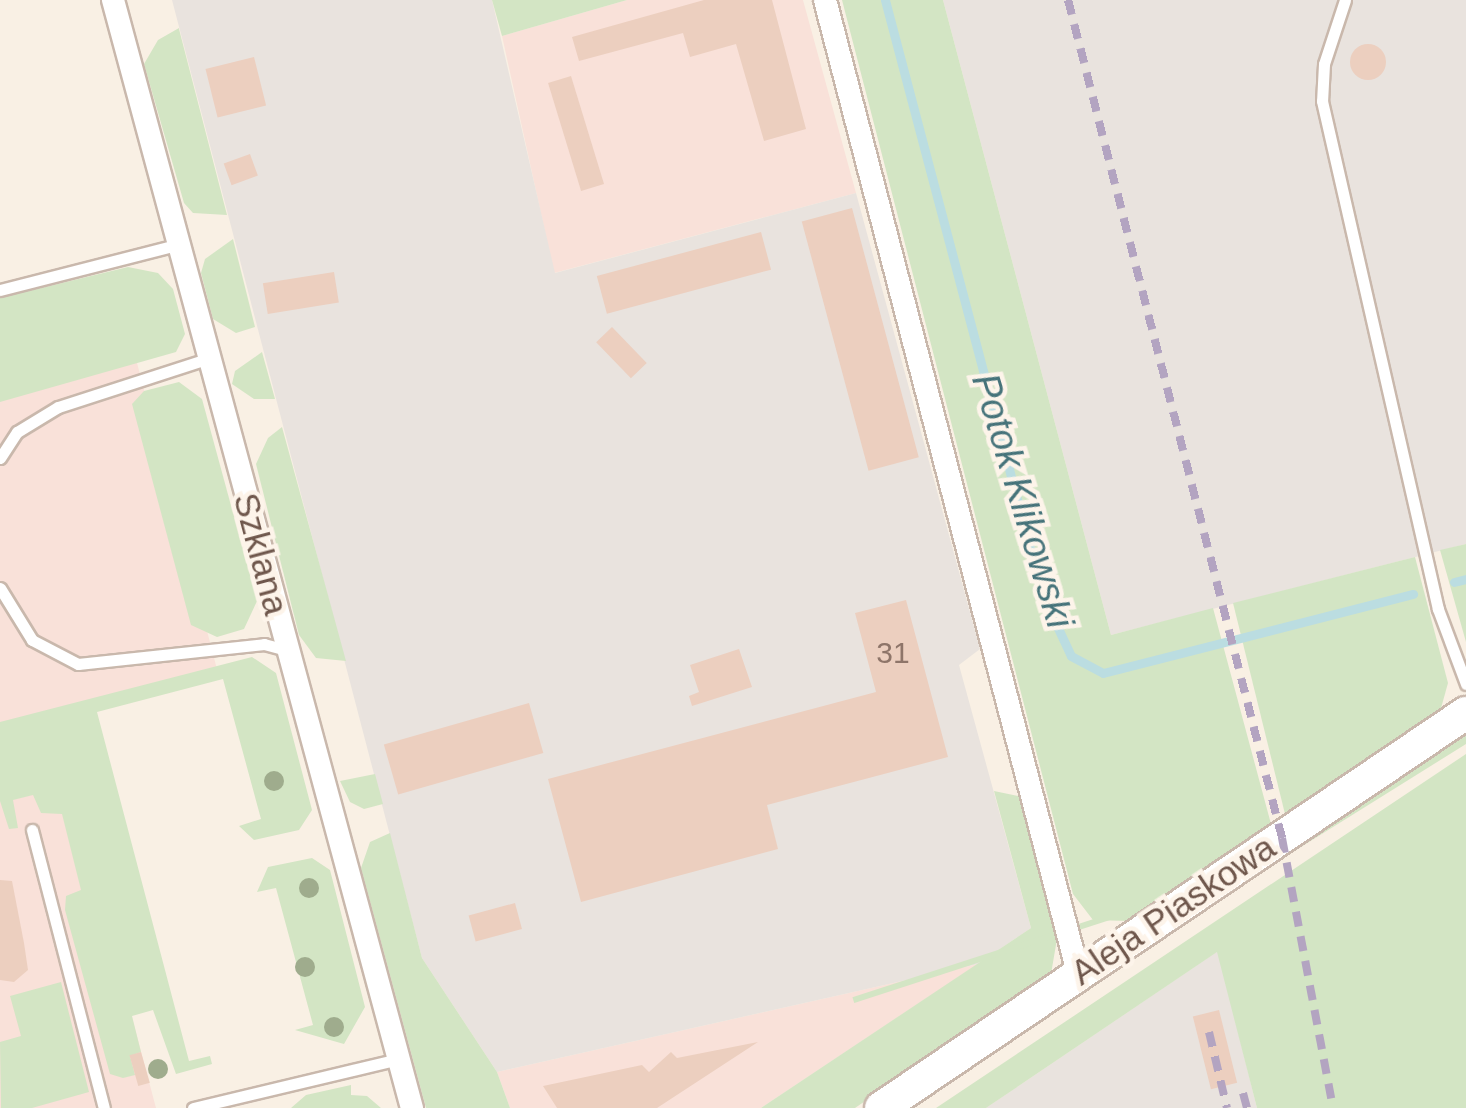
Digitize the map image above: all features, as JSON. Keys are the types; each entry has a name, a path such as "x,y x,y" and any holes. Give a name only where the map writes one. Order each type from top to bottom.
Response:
{"main road":[{"name":"Aleja Piaskowa","path":"881,1108 1466,713"}],"street":[{"name":"Szklana","path":"113,0 412,1108"},
{"path":"825,0 1078,973"}],"lane":[{"path":"1345,0 1324,64 1322,100 1438,608 1466,684"},
{"path":"0,290 180,244"},
{"path":"0,458 17,432 58,407 210,358"},
{"path":"0,588 32,640 78,664 264,644 286,650"},
{"path":"32,830 104,1108"},
{"path":"193,1108 399,1059"}],"shaded area":[{"path":"172,0 492,0 555,273 856,193 980,649 959,665 1031,928 978,964 497,1072 422,958"},
{"path":"627,0 803,0 856,193 554,273 502,36"},
{"path":"943,0 1466,0 1466,544 1111,635"},
{"path":"136,359 218,673 52,716 156,1108 0,1108 0,395"},
{"path":"1218,951 1257,1108 986,1108"},
{"path":"978,964 761,1108 510,1108 497,1072"}],"green space":[{"path":"492,0 627,0 502,36"},
{"path":"842,0 943,0 1111,635 1213,608 1271,824 1128,921 1093,920 1073,894"},
{"path":"179,28 227,215 193,213 184,203 144,64 158,40"},
{"path":"233,239 255,327 236,333 213,319 201,273 205,259"},
{"path":"128,267 158,273 173,289 185,334 176,352 0,402 0,298"},
{"path":"262,352 275,399 254,399 232,384 235,371"},
{"path":"179,382 202,399 257,601 244,629 217,637 191,625 132,404 144,391"},
{"path":"282,427 346,661 316,658 299,635 256,464 268,438"},
{"path":"1466,544 1466,642 1440,550"},
{"path":"1415,557 1448,683 1438,719 1285,814 1233,603"},
{"path":"252,657 276,673 312,810 299,830 254,840 239,826 261,819 223,679 97,712 189,1061 210,1056 212,1064 176,1074 153,1010 132,1016 141,1052 130,1056 135,1075 123,1078 110,1074 65,910 66,896 81,890 62,814 41,813 33,795 13,800 18,828 9,829 0,801 0,722"},
{"path":"1466,733 1466,744 1293,852 1293,846"},
{"path":"1466,754 1466,1108 1257,1108 1217,952 986,1108 936,1108"},
{"path":"375,774 383,804 364,809 350,802 340,781"},
{"path":"994,791 1023,797 1058,933 1051,974 855,1108 761,1108 1031,928"},
{"path":"390,833 422,958 497,1072 510,1108 426,1108 361,868 370,842"},
{"path":"312,858 330,870 365,1007 344,1044 295,1030 313,1025 276,888 257,892 268,867"},
{"path":"1269,862 1271,868 854,1003 852,997"},
{"path":"61,982 89,1092 32,1108 1,1108 0,1042 21,1036 10,996"},
{"path":"351,1085 351,1095 367,1096 381,1108 291,1108 306,1095"}],"building":[{"path":"704,0 772,0 806,129 764,141 736,44 690,57 683,33 579,61 572,37"},
{"path":"1368,44 1381,49 1386,62 1381,75 1368,80 1355,75 1350,62 1355,49"},
{"path":"254,57 266,106 218,118 205,69"},
{"path":"571,76 604,184 581,191 548,83"},
{"path":"250,154 258,176 232,185 224,164"},
{"path":"852,208 919,457 869,471 802,221"},
{"path":"761,232 771,270 607,314 597,276"},
{"path":"334,272 339,303 268,314 263,283"},
{"path":"612,327 647,363 631,378 596,342"},
{"path":"906,600 948,757 767,805 778,849 581,902 548,779 876,692 855,613"},
{"path":"739,649 752,687 692,706 689,696 699,692 690,665"},
{"path":"529,703 543,753 398,795 384,745"},
{"path":"0,880 12,881 28,970 14,982 0,980"},
{"path":"515,903 522,929 476,942 469,915"},
{"path":"1219,1010 1237,1083 1211,1089 1193,1017"},
{"path":"758,1042 657,1108 557,1108 543,1086 642,1065 649,1072 671,1052 677,1058"},
{"path":"141,1052 150,1083 138,1086 129,1055"}],"waterway":[{"name":"Potok Klikowski","path":"885,0 1042,594 1071,656 1103,673 1413,594"},
{"name":"Potok Klikowski","path":"1454,582 1466,579"}],"railway":[{"path":"1068,0 1282,838 1333,1108"},
{"path":"1209,1032 1227,1108"},
{"path":"1243,1093 1247,1108"}]}
